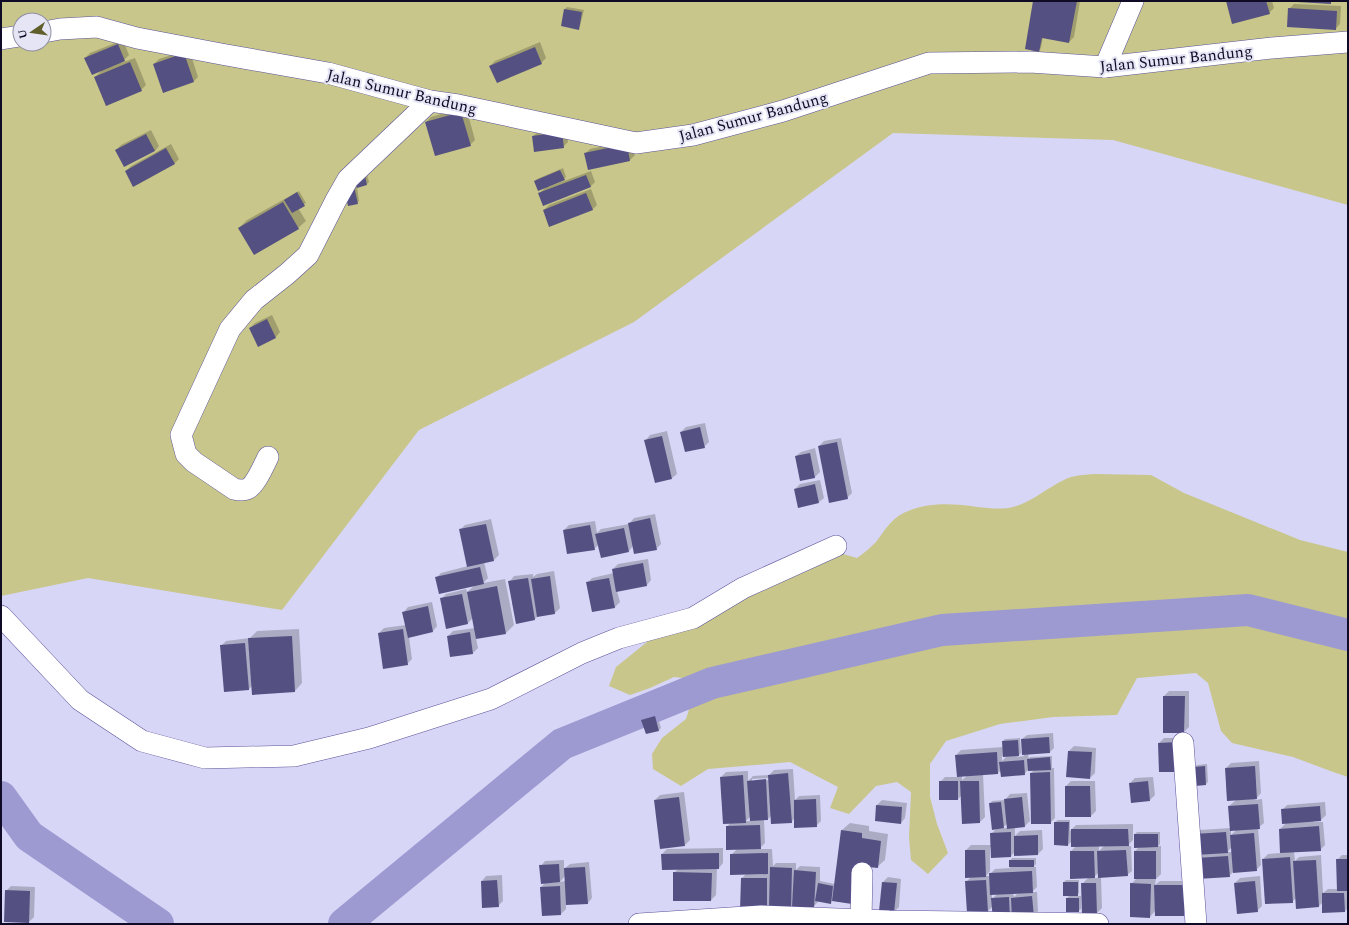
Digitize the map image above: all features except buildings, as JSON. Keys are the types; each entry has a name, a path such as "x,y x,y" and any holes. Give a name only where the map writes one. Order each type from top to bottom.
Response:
{"street":[{"path":"1105,67 1133,1"},
{"name":"Jalan Sumur Bandung","path":"52,30 97,27 137,38 328,73 430,101 458,104 636,143 693,134 784,111 929,63 1030,62 1105,67 1272,48 1348,42"},
{"path":"1,40 12,38"},
{"path":"268,457 252,486 247,489 240,490 234,488 194,462 186,454 181,435 230,329 254,300 308,255 348,179 430,101"},
{"path":"1,616 80,700 142,741 205,758 294,756 369,738 491,699 582,653 619,638 693,618 743,588 836,546"},
{"path":"1183,744 1196,924"},
{"path":"861,920 862,873"},
{"path":"639,924 761,916 861,920 1098,924"}],"shaded area":[{"path":"1,1 1348,1 1348,205 1113,140 893,133 634,322 419,430 282,610 88,578 1,596"},
{"path":"1094,474 1151,475 1184,493 1300,540 1348,552 1348,777 1293,757 1232,743 1221,731 1208,683 1196,673 1137,678 1117,715 1053,717 1000,724 946,741 930,764 930,797 937,824 948,853 928,874 911,860 909,837 911,792 897,782 876,786 849,814 830,808 838,787 790,762 708,769 681,786 653,769 652,754 662,738 686,719 692,700 692,679 674,677 630,695 609,686 616,667 652,638 836,552 857,558 876,542 893,521 900,515 909,511 928,506 947,504 1009,508 1027,502 1067,478"}],"waterway":[{"path":"344,924 562,744 712,683 942,630 1248,610 1348,635"},
{"path":"1,797 29,836 158,924"}]}
